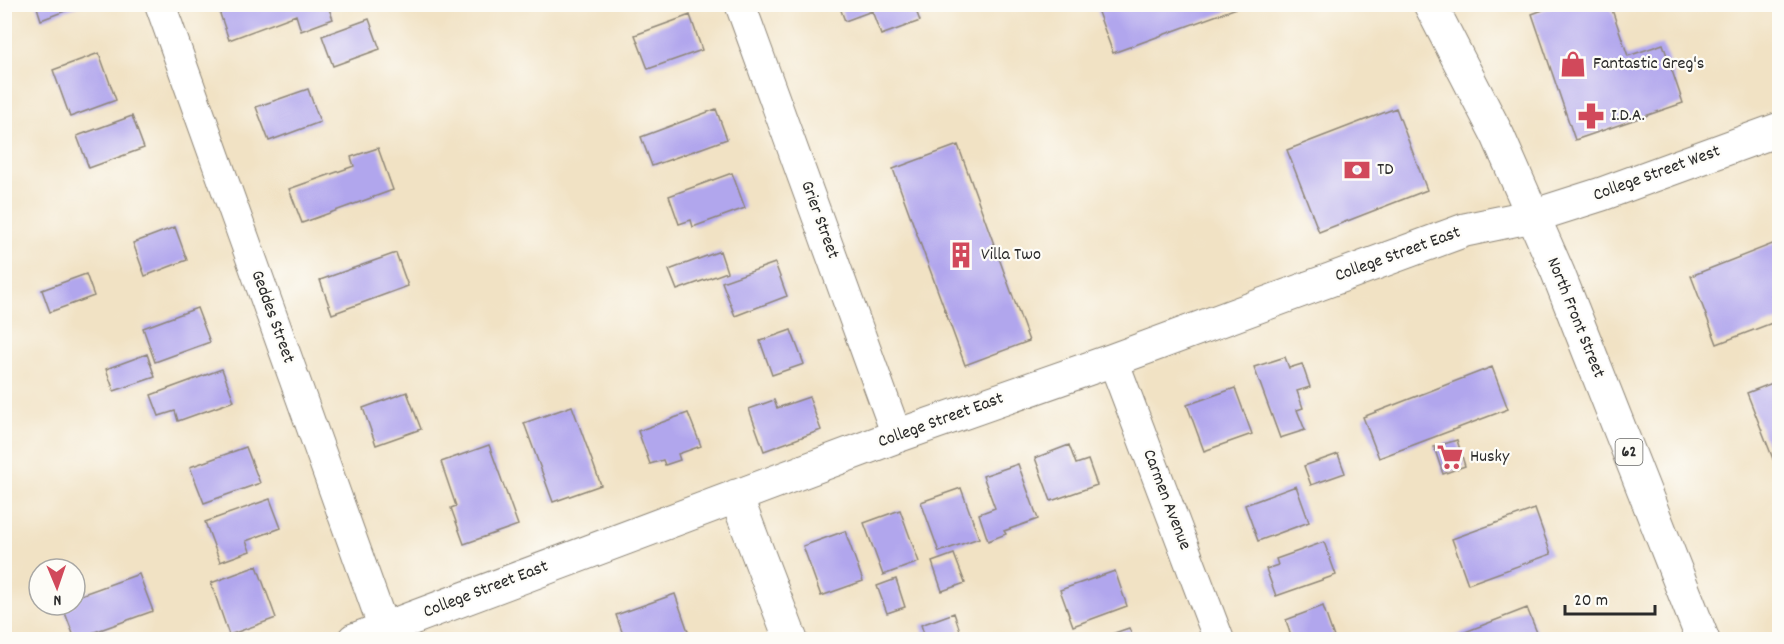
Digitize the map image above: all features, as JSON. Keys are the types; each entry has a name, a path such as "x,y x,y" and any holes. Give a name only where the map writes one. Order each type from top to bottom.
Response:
{"main road":[{"name":"North Front Street","path":"1430,4 1498,136 1558,273 1703,639"},
{"name":"College Street West","path":"1533,216 1602,194 1779,129"},
{"name":"College Street East","path":"369,634 897,436 1113,360 1465,230 1533,216"},
{"path":"736,496 791,639"}],"street":[{"name":"Geddes Street","path":"160,4 369,634"},
{"name":"Grier Street","path":"741,4 897,436"},
{"name":"Carmen Avenue","path":"1113,360 1219,639"}],"building":[{"path":"36,4 81,4 81,5 41,20"},
{"path":"228,4 327,4 333,19 301,31 296,15 229,40 218,8"},
{"path":"1095,4 1245,4 1245,5 1113,53"},
{"path":"1559,4 1610,4 1628,56 1663,44 1683,103 1575,140 1532,14"},
{"path":"839,5 914,5 920,21 881,35 872,11 845,21"},
{"path":"690,15 702,50 648,69 635,35"},
{"path":"369,19 380,49 333,66 322,36"},
{"path":"99,53 116,100 70,117 53,70"},
{"path":"308,89 320,122 269,141 256,107"},
{"name":"TD","path":"1396,108 1427,190 1319,232 1287,150"},
{"path":"716,109 727,139 652,166 641,137"},
{"path":"132,116 144,148 89,168 77,136"},
{"name":"Villa Two","path":"958,145 1029,341 965,365 893,169"},
{"path":"378,148 393,190 302,223 289,189 354,166 351,157"},
{"path":"732,173 745,208 693,227 691,220 679,224 669,196"},
{"path":"175,227 187,260 145,276 133,243"},
{"path":"1780,241 1780,320 1717,344 1691,276"},
{"path":"720,251 727,272 677,290 669,270"},
{"path":"396,253 408,286 332,314 320,280"},
{"path":"775,263 787,296 735,316 722,282"},
{"path":"86,274 94,296 50,312 42,290"},
{"path":"197,308 210,342 155,362 143,328"},
{"path":"791,330 804,364 772,375 760,341"},
{"path":"147,354 155,377 114,391 106,369"},
{"path":"1285,357 1289,368 1302,364 1310,387 1297,391 1303,408 1297,410 1305,430 1280,438 1254,367"},
{"name":"Husky","path":"1492,367 1508,409 1379,458 1363,417"},
{"path":"222,369 234,401 178,421 175,411 159,416 151,395"},
{"path":"1780,380 1780,474 1779,474 1747,393"},
{"path":"1235,388 1252,434 1204,451 1187,405"},
{"path":"407,392 421,429 376,445 363,408"},
{"path":"809,397 821,430 764,451 749,409 774,400 777,408"},
{"path":"572,406 601,485 553,502 524,423"},
{"path":"688,413 701,446 678,454 680,460 665,465 663,460 650,464 638,431"},
{"name":"Husky","path":"1457,440 1465,466 1443,474 1434,447"},
{"path":"489,445 518,525 464,544 451,508 456,506 441,462"},
{"path":"1069,445 1076,464 1088,460 1097,485 1051,501 1035,458"},
{"path":"246,447 260,483 204,503 190,467"},
{"path":"1338,454 1345,473 1311,485 1304,466"},
{"path":"1018,464 1038,519 1004,531 1006,534 988,541 979,514 995,508 983,476"},
{"path":"1296,486 1309,522 1258,541 1245,505"},
{"path":"961,488 979,538 939,552 921,502"},
{"path":"270,499 281,528 246,541 250,551 220,562 205,522"},
{"path":"1535,509 1551,554 1468,584 1452,539"},
{"path":"900,510 919,562 883,575 864,523"},
{"path":"845,531 863,581 821,596 803,546"},
{"path":"1324,542 1336,575 1276,596 1266,569 1278,565 1276,559"},
{"path":"954,554 965,583 942,591 932,562"},
{"path":"257,566 276,618 229,635 211,583"},
{"path":"1115,571 1127,606 1073,626 1060,590"},
{"path":"139,574 153,611 75,639 67,617 87,617 87,593"},
{"path":"896,579 905,607 887,613 877,586"},
{"path":"675,594 691,640 625,640 616,615"},
{"path":"1323,606 1335,640 1292,640 1286,620"},
{"path":"1527,608 1540,640 1447,640 1447,639"},
{"path":"954,613 960,631 938,640 926,640 921,625"},
{"path":"1129,628 1134,640 1097,640 1097,639"}],"place":[{"name":"Fantastic Greg's","path":"1573,64"},
{"name":"I.D.A.","path":"1591,116"},
{"name":"TD","path":"1357,170"},
{"name":"Villa Two","path":"961,255"},
{"name":"Husky","path":"1450,457"}]}
